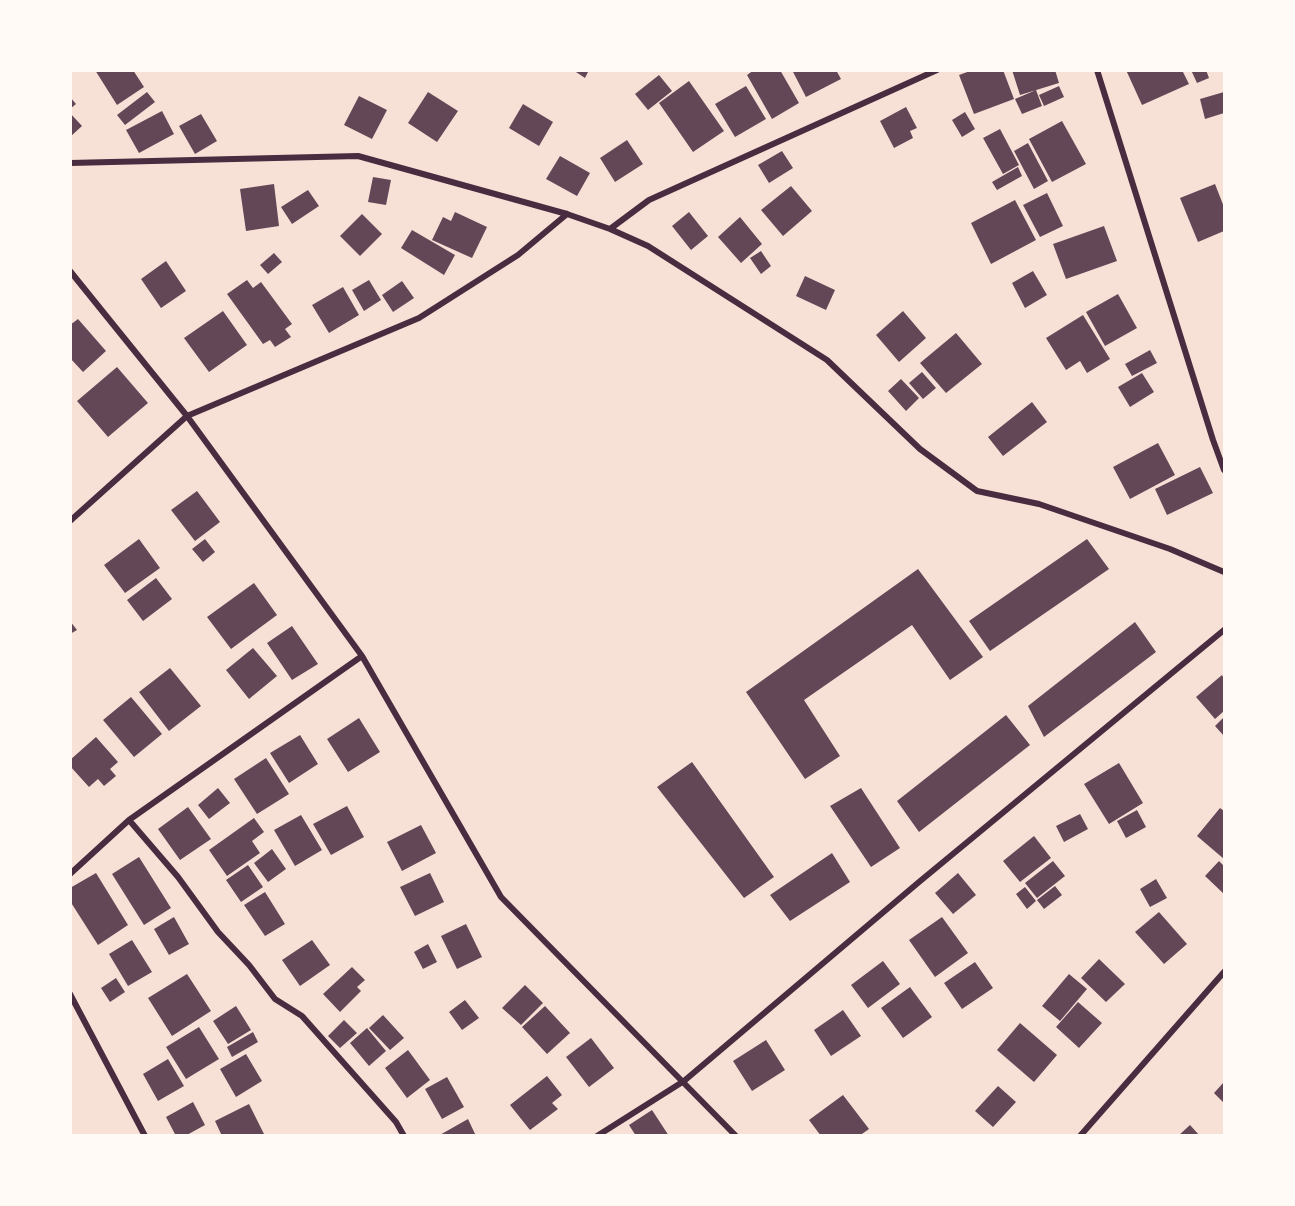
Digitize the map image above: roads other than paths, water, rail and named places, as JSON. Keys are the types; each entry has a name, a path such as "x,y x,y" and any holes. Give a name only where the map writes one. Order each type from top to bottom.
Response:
{"street":[{"path":"610,229 650,200 937,70"},
{"path":"1097,70 1224,470"},
{"path":"70,163 358,156 567,214 610,229 648,246 827,360 920,449 977,491 1039,504 1170,549 1224,572"},
{"path":"70,520 187,416 419,318 518,255 567,214"},
{"path":"70,271 187,416 362,656 501,897 684,1081 735,1136"},
{"path":"597,1136 684,1081 919,882 1224,630"},
{"path":"70,874 129,820 362,656"},
{"path":"129,820 178,878 218,932 249,965 275,999 302,1016 396,1122 404,1136"},
{"path":"1080,1136 1224,972"},
{"path":"70,994 145,1136"}]}
